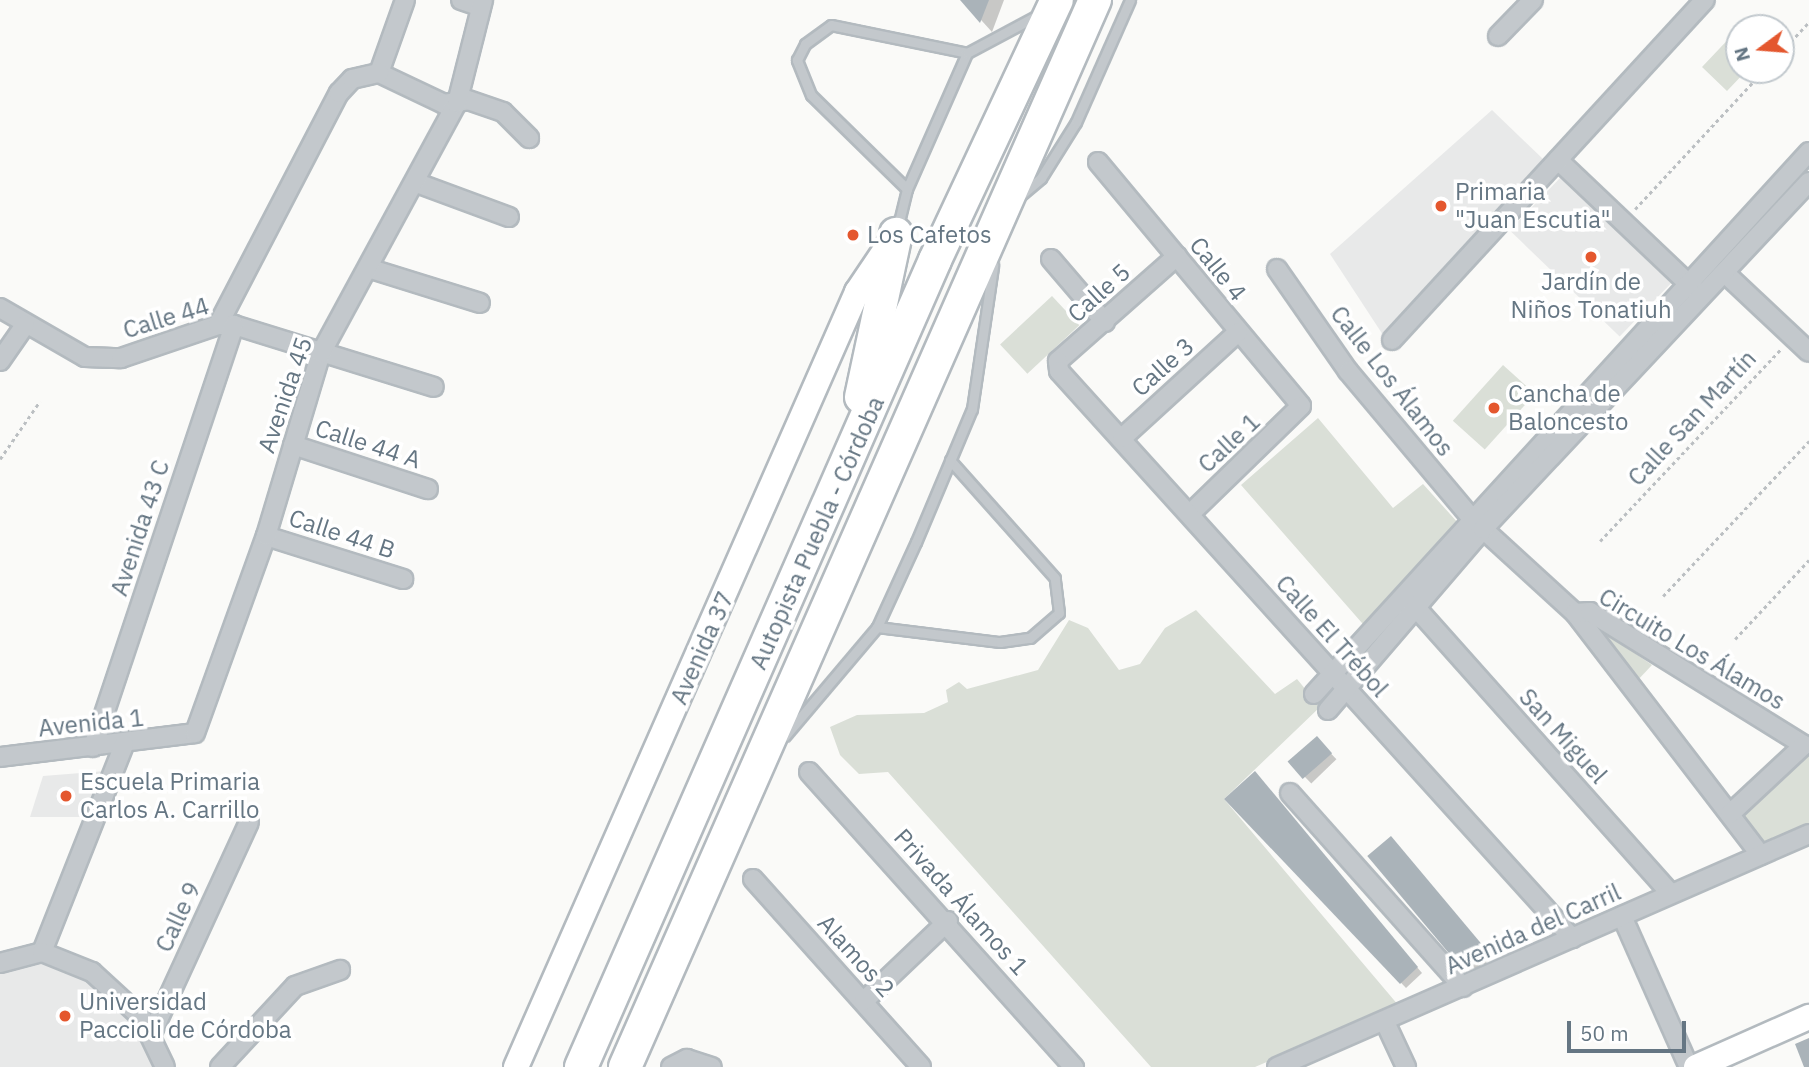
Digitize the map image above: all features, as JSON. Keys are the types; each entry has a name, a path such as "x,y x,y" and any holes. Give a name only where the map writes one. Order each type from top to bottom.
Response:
{"highway":[{"name":"Autopista Puebla - Córdoba","path":"625,1067 1095,0"},
{"name":"Autopista Puebla - Córdoba","path":"578,1064 1055,4"},
{"path":"842,478 896,234"}],"street":[{"path":"405,0 379,73 444,104 457,103 503,112 528,138"},
{"path":"461,0 482,3"},
{"path":"1392,340 1705,0"},
{"path":"1498,36 1531,1"},
{"name":"Avenida 45","path":"187,736 195,733 266,536 321,354 371,269 457,103 482,3"},
{"name":"Avenida 43 C","path":"93,747 226,325 339,93 352,79 379,73"},
{"path":"1314,694 1341,682 1418,610 1478,525 1688,284 1809,152"},
{"path":"1558,160 1704,298"},
{"name":"Calle 4","path":"1098,162 1301,406"},
{"path":"417,183 509,216"},
{"path":"1478,525 1727,275 1809,183"},
{"name":"Avenida 37","path":"516,1067 857,292 896,234"},
{"name":"Calle 5","path":"1057,366 1177,256"},
{"path":"1051,259 1105,322"},
{"path":"371,269 480,303"},
{"name":"Calle Los Álamos","path":"1276,269 1348,371 1478,525"},
{"path":"1727,275 1809,352"},
{"name":"Calle 44","path":"0,308 63,349 104,358 226,325 434,387"},
{"path":"0,361 25,325"},
{"name":"Calle 3","path":"1122,438 1238,332"},
{"name":"Calle El Trébol","path":"1057,366 1572,938"},
{"name":"Calle 1","path":"1190,514 1301,406"},
{"name":"Calle 44 A","path":"293,445 428,489"},
{"name":"Circuito Los Álamos","path":"1478,525 1575,613 1761,855"},
{"name":"Calle 44 B","path":"266,536 404,579"},
{"path":"1328,710 1341,682 1448,564"},
{"name":"San Miguel","path":"1418,610 1671,894"},
{"name":"Circuito Los Álamos","path":"1575,613 1590,612 1804,745 1730,814"},
{"name":"Avenida 1","path":"0,757 187,736"},
{"path":"42,952 124,745"},
{"name":"Privada Álamos 1","path":"809,772 948,921 1074,1067"},
{"path":"1290,793 1463,987"},
{"name":"Calle 9","path":"152,1033 249,822"},
{"name":"Avenida del Carril","path":"1278,1067 1809,834"},
{"name":"Alamos 2","path":"753,879 921,1067"},
{"path":"1622,916 1689,1067"},
{"path":"864,1001 948,921"},
{"path":"0,963 42,952 106,981 152,1033 165,1067"},
{"path":"220,1067 295,986 340,970"},
{"path":"1696,1067 1809,1017"},
{"path":"1385,1022 1406,1067"},
{"path":"671,1067 687,1059 712,1067"}],"lane":[{"path":"756,769 877,628 972,409 1000,215 1041,178 1076,122 1130,0"},
{"path":"896,234 906,189 967,53 1055,4"},
{"path":"906,189 811,95 797,60 805,44 831,25 967,53"},
{"path":"877,628 1000,642 1030,638 1059,613 1055,578 950,460"}],"path":[{"path":"1795,37 1809,22"},
{"path":"1623,222 1751,84"},
{"name":"Calle San Martín","path":"1600,541 1792,337"},
{"path":"0,459 40,401"},
{"path":"1663,596 1809,441"},
{"path":"1735,639 1809,560"}],"shaded area":[{"path":"1725,43 1725,84 1734,84 1727,91 1702,67"},
{"name":"Primaria \"Juan Escutia\"","path":"1492,110 1543,159 1383,335 1330,254"},
{"name":"Jardín de Niños Tonatiuh","path":"1561,177 1671,283 1620,337 1510,230"},
{"path":"1052,296 1079,325 1027,374 1000,344"},
{"name":"Cancha de Baloncesto","path":"1503,365 1535,394 1485,450 1453,421"},
{"path":"1318,418 1393,508 1423,484 1459,524 1369,631 1241,485"},
{"path":"1196,610 1275,694 1297,679 1320,707 1224,799 1399,1006 1255,1067 1151,1067 888,772 859,774 840,755 830,727 857,715 924,713 948,702 946,690 959,682 967,689 1038,670 1069,620 1088,628 1119,670 1140,664 1165,628"},
{"path":"1592,624 1652,665 1636,682"},
{"path":"1809,751 1809,824 1763,845 1739,815"},
{"name":"Escuela Primaria Carlos A. Carrillo","path":"106,771 87,817 30,817 43,776"},
{"name":"Universidad Paccioli de Córdoba","path":"55,959 100,982 143,1032 155,1067 0,1067 0,966"}],"building":[{"path":"960,0 989,0 980,23"},
{"path":"1317,736 1332,753 1303,779 1288,762"},
{"path":"1255,771 1418,967 1400,984 1224,799"},
{"path":"1391,836 1488,952 1464,972 1367,856"},
{"path":"1809,1038 1809,1067 1804,1067 1795,1044"}],"place":[{"name":"Primaria \"Juan Escutia\"","path":"1441,206"},
{"name":"Los Cafetos","path":"853,235"},
{"name":"Jardín de Niños Tonatiuh","path":"1591,257"},
{"name":"Cancha de Baloncesto","path":"1494,408"},
{"name":"Escuela Primaria Carlos A. Carrillo","path":"66,796"},
{"name":"Universidad Paccioli de Córdoba","path":"65,1016"}]}
